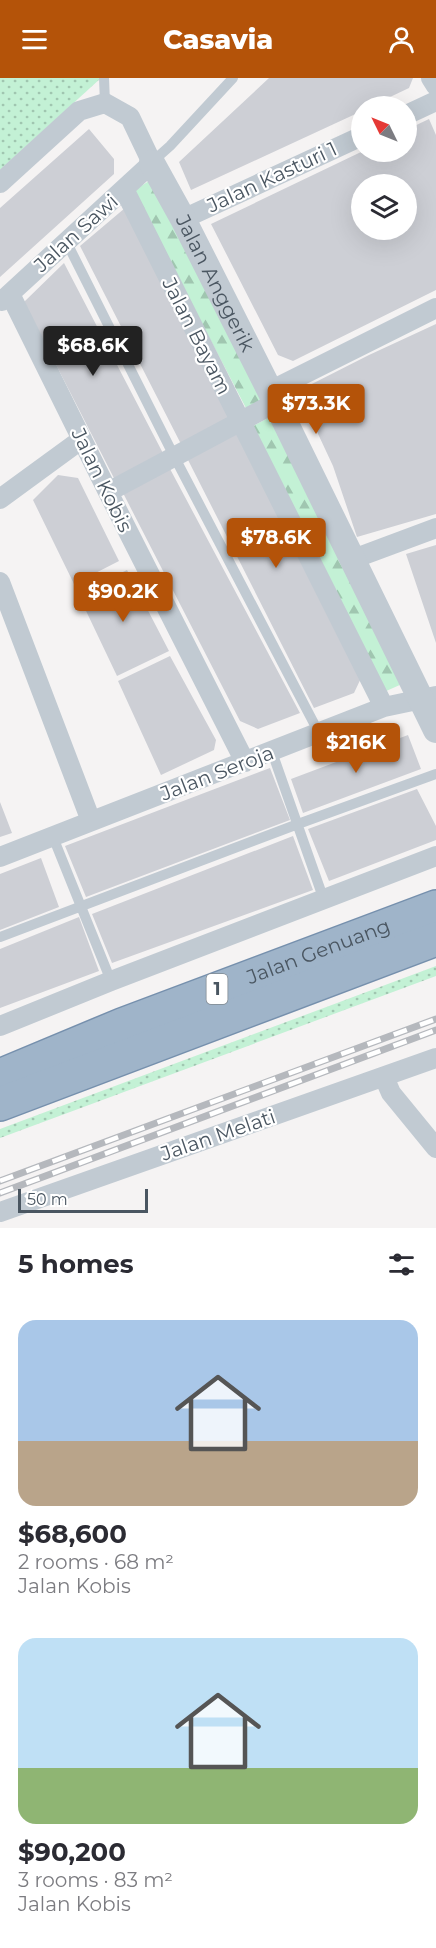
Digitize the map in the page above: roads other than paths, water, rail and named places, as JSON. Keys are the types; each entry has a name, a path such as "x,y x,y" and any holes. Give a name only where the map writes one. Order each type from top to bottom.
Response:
{"highway":[{"name":"Jalan Genuang","path":"0,1076 122,1025 436,907"},
{"name":"Jalan Genuang","path":"0,1104 436,939"}],"street":[{"path":"432,78 436,86"},
{"path":"417,110 436,101"},
{"path":"0,183 80,111 105,103 130,117 152,163"},
{"name":"Jalan Kasturi 1","path":"183,219 351,141"},
{"name":"Jalan Sawi","path":"3,300 152,163"},
{"name":"Jalan Anggerik","path":"152,163 183,219 352,559 429,697 436,730"},
{"name":"Jalan Bayam","path":"124,189 384,707"},
{"name":"Jalan Kobis","path":"3,300 82,439 245,762"},
{"path":"108,492 241,422 272,397 436,308"},
{"path":"0,499 82,439"},
{"path":"352,559 436,528"},
{"path":"0,582 91,821"},
{"name":"Jalan Seroja","path":"0,857 384,707 429,697"},
{"path":"0,1026 436,856"},
{"name":"Jalan Melati","path":"0,1212 436,1058"},
{"path":"384,1077 391,1093 434,1143"}],"lane":[{"path":"104,78 105,103"},
{"path":"152,163 233,78"},
{"path":"66,241 175,458 319,733"},
{"path":"272,752 324,900"},
{"path":"0,937 436,774"},
{"path":"52,837 111,981"}],"railway":[{"path":"0,1181 436,1019"},
{"path":"0,1193 436,1030"}]}
